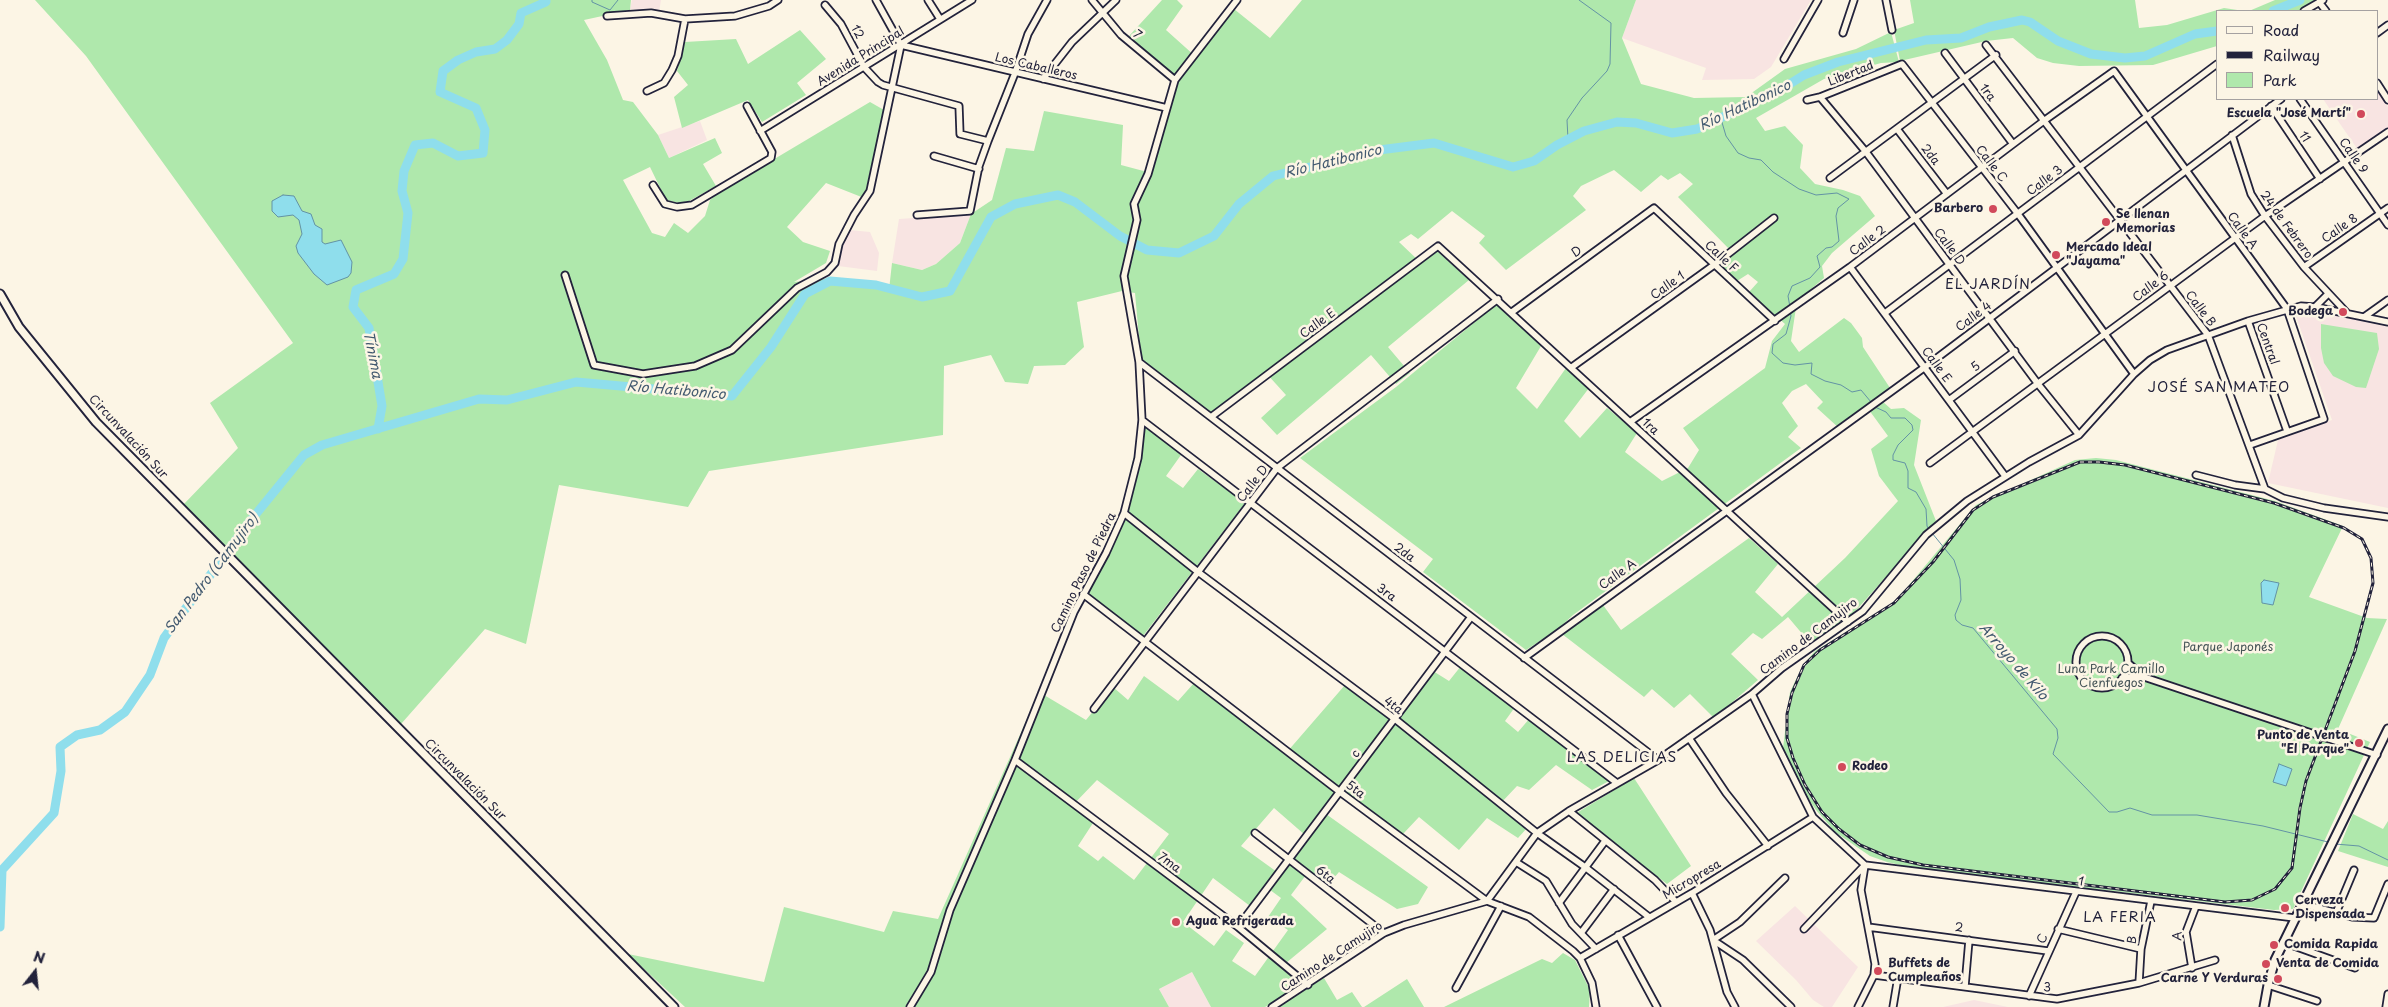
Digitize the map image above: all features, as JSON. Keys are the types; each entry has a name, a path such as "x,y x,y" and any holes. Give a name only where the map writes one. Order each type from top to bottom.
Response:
{"main road":[{"name":"Circunvalación Sur","path":"0,294 19,327 96,422 674,1007"},
{"path":"2264,1007 2268,984 2283,942 2338,834 2388,729"}],"street":[{"path":"607,16 650,13 686,20 735,16 769,6 778,0"},
{"path":"566,275 594,365 642,374 695,366 732,350 798,288 827,272 835,263 839,244 854,215 870,191 901,44 876,0"},
{"path":"928,0 940,19"},
{"name":"Avenida Principal","path":"760,131 972,0"},
{"name":"7","path":"1092,0 1121,35 1176,80"},
{"path":"1043,79 1072,42 1116,0"},
{"name":"Camino Paso de Piedra","path":"910,1007 931,972 950,910 1083,594 1106,553 1124,513 1138,458 1142,420 1139,362 1124,276 1137,220 1134,204 1148,174 1176,80 1238,0"},
{"path":"1784,59 1818,0"},
{"path":"1843,33 1854,0"},
{"path":"1886,0 1892,30"},
{"path":"917,215 970,211 979,169 988,142 1028,34 1044,1"},
{"path":"2306,10 2321,1"},
{"name":"12","path":"825,5 841,24 864,67 878,82 959,106 960,134 988,142"},
{"path":"647,91 664,82 672,70 678,56 686,20"},
{"name":"Los Caballeros","path":"901,44 1015,73 1167,108"},
{"name":"Calle B","path":"1986,45 1996,55 2208,336 2265,489"},
{"name":"1ra","path":"1945,53 2013,144"},
{"path":"1830,178 1996,55"},
{"name":"Libertad","path":"1807,100 1820,97 1902,64"},
{"name":"Calle C","path":"1902,64 2018,214 2134,374"},
{"name":"Calle 3","path":"1884,313 2216,65"},
{"name":"Calle 2","path":"1630,422 1850,267 2045,120 2114,71"},
{"name":"Calle A","path":"2114,71 2287,309 2324,419 2287,431"},
{"path":"2378,85 2388,100"},
{"name":"Calle D","path":"1820,97 1866,152 2038,384 2079,434"},
{"name":"Calle 4","path":"1725,510 1925,367 2280,100"},
{"name":"Calle 9","path":"2301,100 2388,225"},
{"path":"652,185 665,204 677,208 692,205 771,158 772,152 747,106"},
{"name":"11","path":"2271,106 2320,179"},
{"name":"2da","path":"1898,129 1947,194"},
{"name":"Calle 6","path":"1930,463 2265,216 2388,132"},
{"name":"24 de Febrero","path":"2232,135 2252,194 2265,216 2304,267 2347,313"},
{"path":"934,156 979,169"},
{"name":"Calle F","path":"1654,208 1775,321"},
{"name":"D","path":"1512,312 1654,208"},
{"name":"Calle 8","path":"2304,267 2388,208"},
{"name":"Calle 1","path":"1572,367 1774,218"},
{"name":"1ra","path":"1438,246 1848,622"},
{"name":"Calle E","path":"1211,417 1438,246"},
{"name":"Calle E","path":"1850,267 2005,476"},
{"path":"2315,307 2328,294"},
{"name":"Calle D","path":"1094,709 1277,468 1498,300"},
{"path":"2364,317 2388,300"},
{"name":"Camino de Camujiro","path":"1272,1007 1384,934 1404,925 1487,902 1538,833 1569,811 1658,760 1752,694 1782,668 1863,611 1926,535 1967,501 2005,476 2079,434 2134,374 2150,360 2166,350 2287,309 2315,307 2388,322"},
{"name":"Central","path":"2248,321 2287,431"},
{"name":"5","path":"1949,400 2015,352"},
{"name":"2da","path":"1139,362 1658,760"},
{"name":"3ra","path":"1142,420 1617,782"},
{"path":"2250,445 2287,431"},
{"path":"2196,474 2235,485 2265,489 2283,498 2324,508 2388,517"},
{"name":"Calle A","path":"1524,658 1725,510"},
{"name":"4ta","path":"1124,513 1198,572 1394,719 1538,833 1649,917"},
{"name":"5ta","path":"1083,594 1340,792 1487,902 1529,917 1580,958 1592,984 1596,1007"},
{"name":"c","path":"1238,927 1446,652 1471,616"},
{"path":"2128,663 2122,678 2116,684 2100,688 2084,681 2076,666 2078,649 2091,638 2108,636 2123,646 2128,663 2144,677"},
{"path":"2122,678 2144,677 2376,755"},
{"path":"1752,694 1813,817 1865,865"},
{"path":"1689,738 1726,793 1768,846"},
{"name":"7ma","path":"1014,760 1238,927 1308,985"},
{"path":"1569,811 1655,880 1676,902"},
{"name":"Micropresa","path":"1580,958 1692,893 1813,817"},
{"name":"6ta","path":"1255,833 1384,934"},
{"path":"1559,903 1606,841"},
{"path":"1516,862 1546,882 1581,933 1596,948"},
{"path":"1858,1007 1874,975 1875,964 1862,890 1865,865"},
{"path":"1804,929 1865,865"},
{"name":"1","path":"1865,865 2296,918"},
{"path":"2336,913 2354,870"},
{"path":"1713,940 1740,922 1785,878"},
{"path":"2303,904 2336,913 2374,918 2388,884"},
{"path":"1581,933 1614,889"},
{"name":"C","path":"2029,996 2076,892"},
{"path":"1692,893 1713,940 1727,992 1735,1007"},
{"name":"B","path":"2139,983 2141,949 2150,901"},
{"path":"1456,988 1501,906"},
{"name":"A","path":"2192,968 2186,932 2196,906"},
{"name":"2","path":"1868,927 2048,951"},
{"path":"2058,929 2141,949"},
{"path":"1618,936 1657,1007"},
{"path":"1713,940 1743,960 1791,1007"},
{"path":"1965,986 1970,940"},
{"path":"2283,942 2355,968"},
{"name":"3","path":"1874,975 2057,999 2139,983 2215,960"},
{"path":"1893,1007 1898,977"},
{"path":"2268,984 2317,1001"},
{"path":"2386,1007 2388,994"}],"shaded area":[{"path":"632,0 661,0 659,12 630,9"},
{"path":"1636,0 1811,0 1771,67 1754,79 1702,80 1706,68 1622,38"},
{"name":"Escuela \"José Martí\"","path":"2378,92 2388,107 2388,128 2358,150 2324,100 2378,100"},
{"path":"700,121 707,140 669,158 658,135"},
{"path":"971,214 960,243 936,264 922,270 892,263 899,219"},
{"path":"849,230 870,232 879,253 877,271 838,266 842,244"},
{"path":"2321,312 2388,327 2388,508 2268,483 2278,440 2332,420 2295,313"},
{"path":"1795,906 1858,967 1832,1007 1824,1007 1813,1000 1796,980 1756,941"},
{"path":"1192,972 1211,1007 1169,1007 1159,989"},
{"path":"1974,1000 2008,1007 1943,1007"}],"green space":[{"path":"35,0 631,0 630,10 584,20 607,60 623,100 633,102 658,135 669,158 715,138 722,153 703,164 716,186 689,201 679,203 666,200 650,167 623,180 652,233 665,237 674,223 688,233 705,216 710,200 719,192 870,102 884,110 864,198 826,183 787,227 803,242 830,251 826,263 794,282 832,278 889,290 892,263 922,270 936,264 960,243 971,214 992,200 1006,148 1034,151 1044,111 1123,125 1121,165 1151,173 1176,77 1129,36 1162,0 1177,0 1183,6 1166,30 1195,56 1234,9 1270,38 1302,0 1636,0 1622,38 1641,84 1694,98 1746,97 1785,69 1856,49 1891,32 1899,62 1881,63 1824,79 1756,118 1765,131 1785,126 1803,145 1800,168 1815,184 1860,196 1875,216 1832,253 1822,266 1824,278 1797,301 1791,341 1799,352 1844,318 1851,323 1862,338 1863,347 1892,391 1882,401 1891,409 1904,408 1921,420 1914,465 1936,521 1851,616 1810,643 1788,617 1762,639 1753,633 1731,654 1758,680 1714,718 1690,694 1674,708 1652,689 1644,697 1562,634 1603,605 1621,630 1749,538 1778,564 1755,592 1782,617 1845,558 1898,501 1879,476 1871,449 1888,436 1869,410 1840,429 1817,408 1823,402 1806,384 1792,391 1782,403 1798,426 1788,437 1801,448 1573,615 1557,630 1526,650 1423,572 1433,559 1300,458 1396,387 1498,303 1541,346 1516,388 1537,409 1566,368 1589,388 1564,421 1580,438 1607,408 1637,433 1625,452 1662,481 1688,468 1699,450 1683,428 1765,368 1772,341 1785,324 1749,292 1758,282 1748,274 1737,281 1719,265 1733,253 1678,197 1693,184 1680,173 1668,180 1661,175 1641,192 1614,170 1581,186 1573,196 1586,210 1506,270 1479,243 1485,236 1452,211 1418,239 1411,234 1399,242 1420,262 1437,251 1469,280 1388,347 1410,373 1396,384 1371,355 1277,435 1261,418 1286,395 1266,373 1215,416 1141,360 1135,293 1122,291 1077,302 1084,347 1065,365 1034,366 1028,384 1005,382 991,355 944,366 943,435 709,471 688,507 559,485 526,644 485,629 401,724 183,505 238,448 210,403 293,343 86,56"},
{"path":"1910,0 2135,0 2139,28 2167,25 2216,10 2216,46 2153,65 2079,66 2053,63 2037,58 2013,38 1986,41 1900,61 1894,30 1914,23"},
{"path":"2275,0 2321,0 2303,10 2251,10"},
{"path":"2224,8 2237,10 2217,10"},
{"path":"800,30 826,59 797,83 806,95 762,122 748,100 682,128 674,97 688,85 677,71 685,42 736,39 748,64"},
{"path":"2321,324 2377,333 2379,349 2366,388 2356,387 2333,376 2324,363 2321,348"},
{"path":"1142,422 1181,455 1166,476 1183,488 1198,469 1245,503 1143,636 1084,591 1121,511"},
{"name":"Luna Park Camillo Cienfuegos","path":"2096,458 2116,460 2275,501 2343,526 2309,597 2367,618 2387,619 2338,729 2370,742 2293,909 2274,910 1909,867 1887,862 1870,856 1835,832 1816,810 1801,788 1783,748 1790,692 1803,665 1815,651 1894,603 1976,505 2075,460"},
{"path":"1461,666 1515,707 1505,721 1518,732 1530,718 1611,780 1592,790 1556,765 1529,790 1517,786 1500,804 1527,828 1518,838 1487,818 1459,850 1419,817 1403,834 1386,824 1342,790 1326,814 1428,887 1418,904 1397,909 1339,872 1328,885 1309,871 1291,895 1327,929 1286,963 1308,983 1265,1007 1211,1007 1192,972 1159,989 1169,1007 685,1007 628,954 764,982 784,907 884,932 893,911 938,919 1039,692 1086,720 1113,687 1128,700 1144,676 1178,701 1194,683 1287,752 1345,685 1394,722 1433,671 1449,681","holes":["1097,780 1169,834 1134,880 1103,856 1098,861 1078,846 1093,823 1072,806","1274,808 1305,835 1277,872 1241,846","1213,878 1250,906 1266,887 1281,898 1268,917 1288,930 1255,976 1232,961 1244,943 1226,930 1214,946 1183,922"]},
{"path":"1634,778 1691,866 1667,884 1575,814"},
{"path":"2353,814 2383,829 2388,821 2388,867 2338,851"},
{"path":"1563,953 1575,960 1590,990 1589,1007 1444,1007 1542,959 1552,963"},
{"path":"1324,978 1337,1000 1352,992 1362,1007 1276,1007"},
{"path":"1407,979 1424,1007 1364,1007"}],"water":[{"path":"283,195 294,196 302,211 311,214 315,225 322,229 322,242 325,244 341,240 352,262 351,273 348,277 327,285 314,274 298,253 296,246 302,234 299,220 293,215 278,217 272,211 272,201"},
{"path":"2264,580 2279,583 2273,605 2262,603 2261,583"},
{"path":"2279,764 2292,769 2286,786 2273,782"}],"waterway":[{"name":"Tínima","path":"378,429 382,406 369,328 353,307 356,290 394,274 403,259 408,213 402,191 404,171 415,145 433,143 458,156 483,153 485,130 476,108 440,92 443,71 458,60 476,52 495,49 507,40 519,24 521,13 546,2 546,0"},
{"path":"592,0 592,2 610,10 618,0"},
{"path":"1568,139 1567,120 1582,98 1607,71 1610,64 1611,23 1579,0"},
{"name":"Río Hatibonico","path":"2275,10 2300,0"},
{"name":"Río Hatibonico","path":"0,927 2,870 54,813 61,771 60,747 77,735 100,730 125,712 150,675 164,638 247,525 304,455 322,445 479,399 507,400 576,382 732,396 771,347 805,294 830,281 876,285 922,297 950,291 991,217 1015,204 1058,195 1075,202 1120,236 1147,250 1179,253 1214,236 1239,204 1273,176 1379,150 1434,143 1513,167 1534,161 1557,145 1584,131 1617,122 1636,123 1672,133 1697,129 1780,90 1804,75 1838,62 1926,40 1961,38 1989,27 2022,20 2030,22 2058,41 2091,54 2125,58 2145,56 2195,34 2216,31"},
{"name":"Arroyo de Kilo","path":"1721,119 1726,136 1738,153 1749,158 1761,160 1773,172 1799,189 1816,195 1837,193 1849,199 1838,208 1836,216 1839,241 1832,247 1826,248 1817,256 1820,267 1810,278 1792,286 1788,296 1790,307"},
{"name":"Arroyo de Kilo","path":"1790,311 1791,316 1786,334 1773,344 1772,353 1783,363 1795,365 1812,363 1811,374 1825,381 1841,385 1852,392 1861,390 1871,402"},
{"name":"Arroyo de Kilo","path":"1875,407 1886,412 1891,418 1905,418 1912,425 1913,430 1898,445 1893,455 1893,460 1905,463 1908,471 1908,488 1916,492 1926,509 1929,530"},
{"name":"Arroyo de Kilo","path":"1932,533 1954,560 1960,579 1961,600 1955,615 1956,620 1962,625 1973,628 2057,729 2058,738 2053,754 2109,812 2130,808 2152,815 2197,815 2263,826 2328,842"},
{"name":"Arroyo de Kilo","path":"2335,844 2359,846 2388,860"}],"railway":[{"path":"2080,462 2125,465 2274,503 2344,528 2362,539 2371,558 2373,583 2355,651 2306,781 2300,808 2292,868 2275,889 2252,900 2225,902 1923,865 1888,857 1860,845 1839,829 1822,812 1805,785 1793,758 1787,738 1787,714 1792,693 1804,665 1820,650 1894,603 1933,562 1973,510 1993,497 2080,462"}],"place":[{"name":"Escuela \"José Martí\"","path":"2361,114"},
{"name":"Barbero","path":"1993,209"},
{"name":"Se llenan Memorias","path":"2106,222"},
{"name":"Mercado Ideal \"Jayama\"","path":"2056,255"},
{"name":"Bodega","path":"2343,312"},
{"name":"Punto de Venta \"El Parque\"","path":"2359,743"},
{"name":"Rodeo","path":"1842,767"},
{"name":"Cerveza Dispensada","path":"2285,908"},
{"name":"Agua Refrigerada","path":"1176,922"},
{"name":"Comida Rapida","path":"2274,945"},
{"name":"Venta de Comida","path":"2266,964"},
{"name":"Buffets de Cumpleaños","path":"1878,971"},
{"name":"Carne Y Verduras","path":"2278,979"}],"district":[{"name":"EL JARDÍN","path":"1988,285"},
{"name":"JOSÉ SAN MATEO","path":"2219,388"},
{"name":"LAS DELICIAS","path":"1622,758"},
{"name":"LA FERIA","path":"2120,918"}],"water label":[{"name":"San Pedro (Camujiro)","path":"212,574"}],"park label":[{"name":"Parque Japonés","path":"2228,648"}]}
